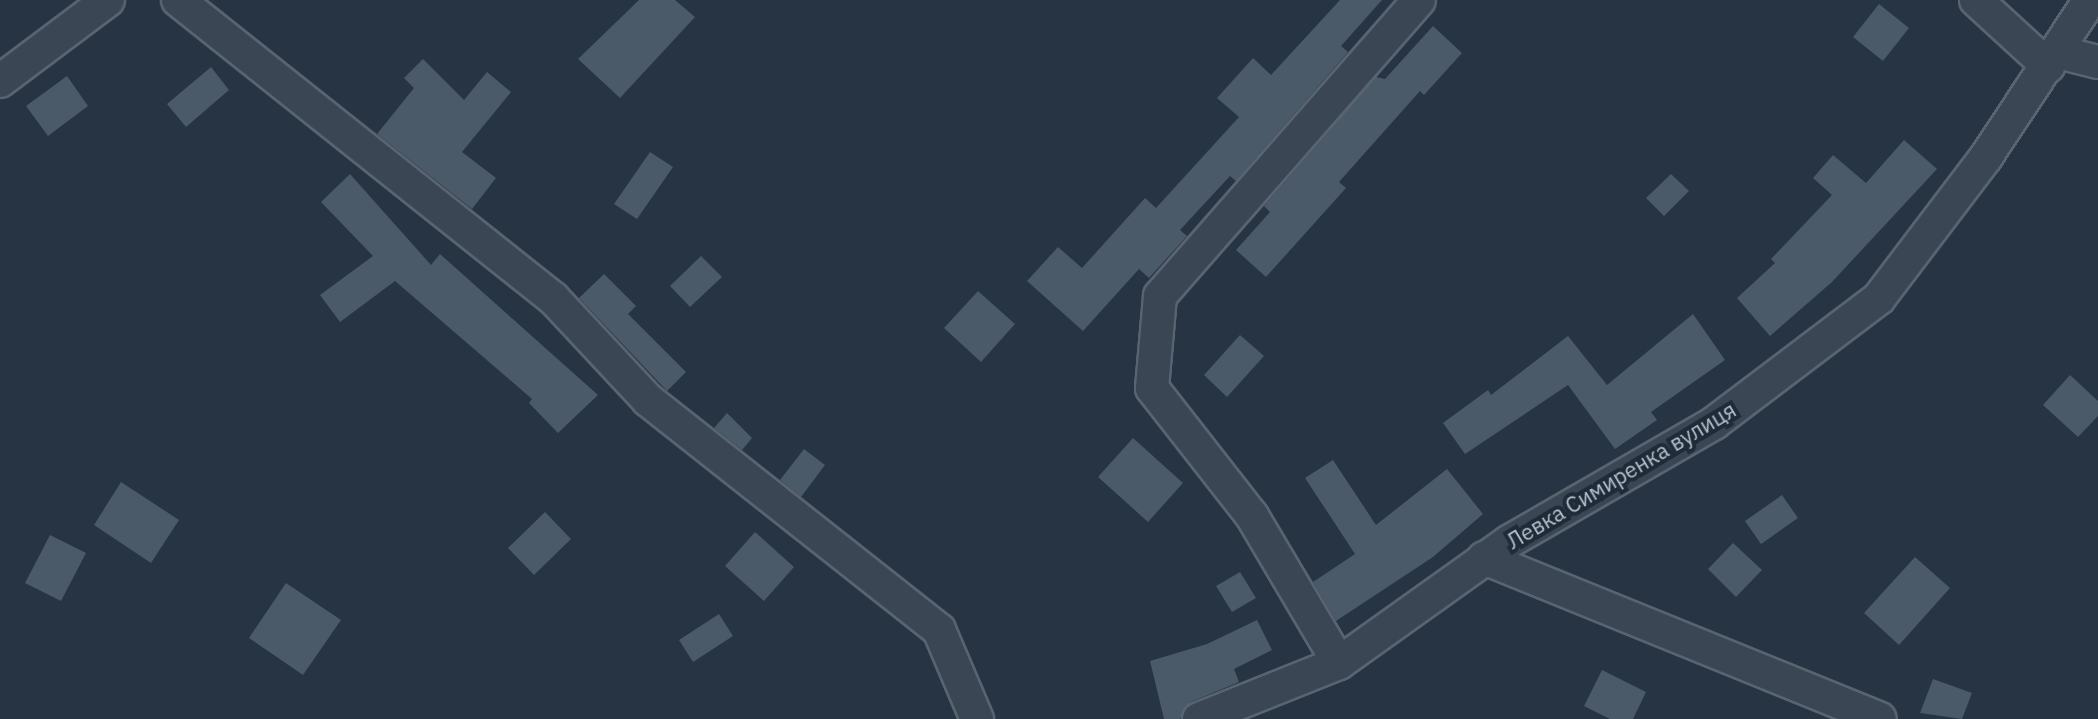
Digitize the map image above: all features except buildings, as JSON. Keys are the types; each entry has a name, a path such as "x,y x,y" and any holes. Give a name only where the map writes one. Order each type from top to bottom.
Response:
{"street":[{"path":"0,81 108,0"},
{"path":"178,0 553,298 648,400 939,630 977,719"},
{"path":"1339,663 1252,516 1152,388 1160,296 1419,0"},
{"path":"1976,0 2053,59 2098,62"},
{"name":"Левка Симиренка вулиця","path":"1199,719 1339,663 1484,558 1714,423 1879,298 1986,157 2090,0"},
{"path":"1484,558 1880,719"}]}
